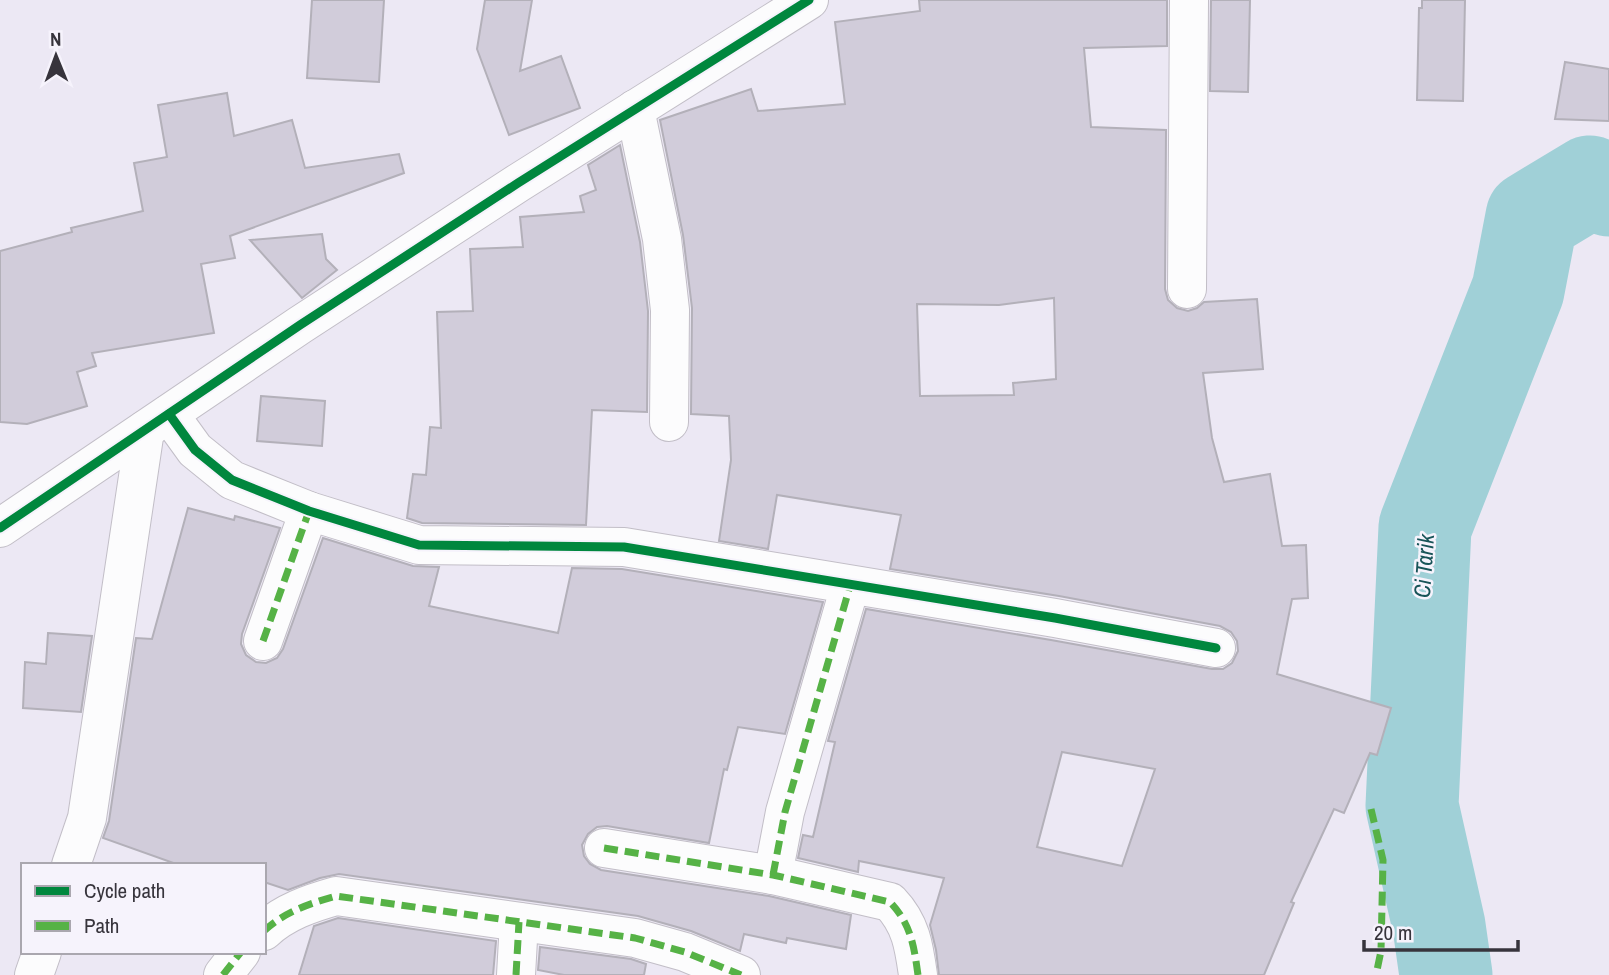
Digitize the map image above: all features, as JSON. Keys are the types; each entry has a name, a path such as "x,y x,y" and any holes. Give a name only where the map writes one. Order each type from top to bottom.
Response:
{"street":[{"path":"0,528 300,325 809,0"},
{"path":"1187,289 1189,0"},
{"path":"635,109 662,239 669,298 669,422"},
{"path":"157,422 232,480 309,511 419,545 624,547 1055,618 1216,648"},
{"path":"72,863 87,818 157,422"},
{"path":"263,641 309,511"},
{"path":"773,875 785,812 850,586"},
{"path":"604,848 773,875 890,902 902,915 914,942 918,975"},
{"path":"266,929 309,904 337,897 635,938 685,952 741,975"},
{"path":"516,975 519,922"},
{"path":"34,975 40,954"},
{"path":"223,975 239,954"}],"building":[{"path":"312,0 384,0 379,82 307,78"},
{"path":"485,0 532,0 520,71 561,56 580,108 509,135 477,49"},
{"path":"919,0 1167,0 1167,46 1084,48 1091,127 1166,130 1165,289 1168,300 1177,308 1188,311 1204,302 1257,299 1263,369 1203,373 1212,438 1224,482 1270,474 1282,546 1306,545 1308,598 1292,599 1277,674 1391,708 1377,755 1370,753 1344,813 1334,809 1291,902 1294,903 1264,975 939,975 930,925 944,878 859,861 858,872 798,858 803,835 813,837 835,742 828,741 866,609 1212,669 1223,669 1232,663 1238,651 1237,641 1231,632 1220,626 1059,596 890,569 901,515 777,495 768,549 719,541 731,460 729,416 691,414 692,308 683,235 660,120 751,89 758,111 845,104 835,22 920,11","holes":["1054,298 1056,379 1013,383 1014,395 920,396 917,304 999,305","1062,752 1155,769 1122,866 1037,847"]},
{"path":"1211,0 1250,0 1248,92 1210,91"},
{"path":"1422,0 1465,0 1463,101 1417,100 1419,8 1422,8"},
{"path":"1565,62 1609,69 1609,121 1555,119"},
{"path":"227,93 234,136 292,120 305,168 399,154 404,173 230,236 235,258 201,264 214,333 92,353 96,366 77,372 87,406 27,424 0,422 0,251 72,232 71,228 143,211 134,163 167,157 158,105"},
{"path":"620,145 640,242 648,311 647,412 592,410 586,525 422,523 407,518 413,474 426,475 430,427 441,428 437,312 473,311 470,249 523,247 520,217 584,212 580,196 596,190 588,165"},
{"path":"322,234 326,259 337,270 302,298 250,240"},
{"path":"261,396 325,401 322,446 257,441"},
{"path":"188,508 234,520 235,516 280,528 242,634 241,644 246,655 256,662 266,663 277,658 283,649 323,538 413,566 439,567 429,606 558,633 572,568 622,569 823,602 785,734 738,727 727,770 724,769 709,843 607,826 597,827 588,834 582,845 584,856 590,864 601,870 769,896 851,915 846,949 787,938 786,943 744,934 740,951 691,931 638,916 339,874 288,890 266,883 266,863 173,863 103,838 109,821 136,638 152,639"},
{"path":"48,633 92,636 81,712 23,708 25,662 46,664"},
{"path":"338,918 496,941 493,975 299,975 314,926"},
{"path":"540,947 631,959 646,964 644,975 564,975 538,970"}],"waterway":[{"name":"Ci Tarik","path":"1446,975 1439,926 1412,806 1425,527 1518,290 1532,217 1590,182 1609,190"}],"marked path":[{"path":"263,641 309,511"},
{"path":"773,875 785,812 850,586"},
{"path":"1371,809 1383,860 1381,951 1376,975"},
{"path":"604,848 773,875 890,902 907,927 918,975"},
{"path":"266,929 289,913 336,896 635,938 685,952 741,975"},
{"path":"516,975 519,922"},
{"path":"223,975 239,954"}],"cycle path":[{"path":"0,528 300,325 518,183 809,0"},
{"path":"169,414 195,450 232,480 309,511 419,545 624,547 1055,618 1216,648"}]}
